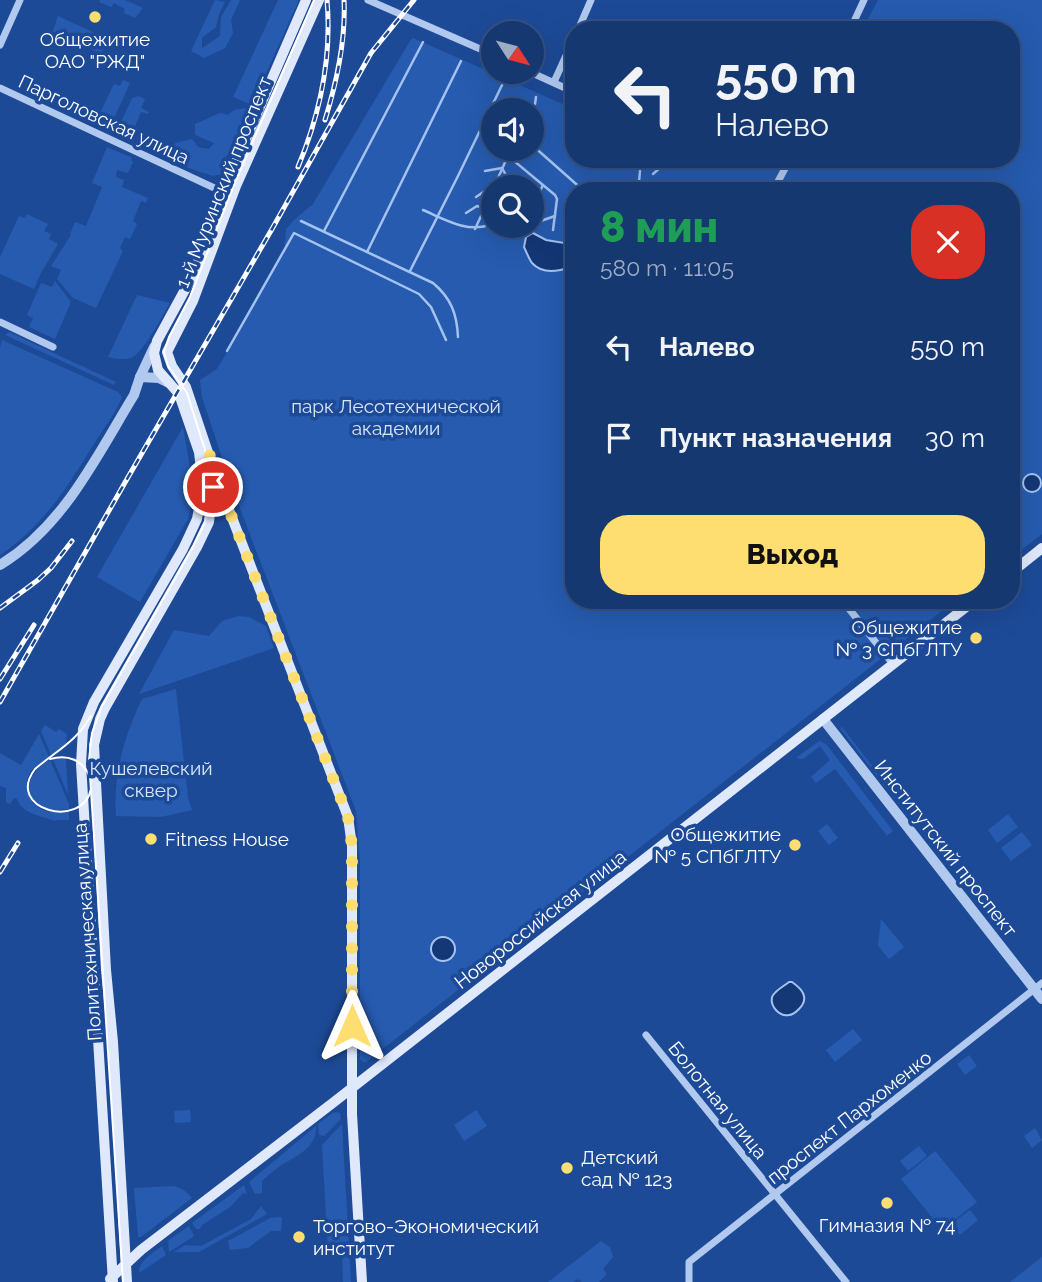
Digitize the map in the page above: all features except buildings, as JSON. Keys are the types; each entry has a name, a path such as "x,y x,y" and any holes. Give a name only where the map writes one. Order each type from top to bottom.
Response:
{"main road":[{"name":"1-й Муринский проспект","path":"156,365 157,341 193,275 306,0"},
{"name":"1-й Муринский проспект","path":"167,352 193,302 228,194 319,0"},
{"path":"167,352 168,359 187,387 203,451 217,479 348,817 352,846 352,1114 362,1282"},
{"path":"156,365 172,385"},
{"name":"Политехническая улица","path":"127,1282 94,745 105,708 209,522 213,487 203,451 179,394 172,385"},
{"name":"Политехническая улица","path":"111,1281 81,764 83,729 94,702 183,549 197,519 203,487 203,451"},
{"path":"1020,566 1042,548"},
{"name":"Новороссийская улица","path":"111,1281 141,1250 963,609"}],"street":[{"path":"0,45 20,0"},
{"path":"368,0 481,49"},
{"path":"582,21 591,0"},
{"path":"854,21 864,0"},
{"path":"554,82 565,58"},
{"path":"544,78 565,88"},
{"name":"Парголовская улица","path":"0,88 228,194"},
{"path":"0,323 53,347"},
{"name":"1-й Муринский проспект","path":"134,395 157,341"},
{"path":"140,377 167,352"},
{"path":"140,377 159,378 172,385"},
{"path":"0,565 31,543 68,502 134,395 152,377"},
{"path":"849,609 893,664"},
{"name":"Институтский проспект","path":"822,719 1038,986 1042,999"},
{"name":"проспект Пархоменко","path":"689,1282 689,1262 1038,986"},
{"name":"Болотная улица","path":"646,1035 846,1282"}],"green space":[{"path":"125,0 143,8 135,18 124,13 125,9 114,3 111,7 99,2"},
{"path":"215,0 225,2 216,27 202,38 202,48 220,36 221,17 231,0 240,0 231,20 233,33 225,48 204,58 191,51"},
{"path":"278,0 298,2 252,105 233,97"},
{"name":"парк Лесотехнической академии","path":"878,0 1042,0 1042,534 1020,551 1020,182 565,182 565,609 945,609 363,1062 360,1059 360,862 356,811 231,485 202,397 200,380 217,369 284,254 286,229 313,204 413,38 481,68 481,84 517,84 565,105 565,168 1020,168 1020,21 867,21"},
{"path":"58,16 108,39 101,54 63,36 60,41 51,37"},
{"path":"123,80 130,83 110,127 90,117 92,113 99,115 114,84 120,86"},
{"path":"138,96 145,99 141,108 149,112 141,112 131,136 127,134 130,126 121,122 132,98"},
{"path":"245,108 251,112 245,129 234,137 235,148 221,161 228,170 227,173 213,176 186,167 184,153 174,150 175,143 192,139 198,147 209,149 214,143 195,135 195,124 220,113 228,115 234,110"},
{"path":"107,147 132,158 128,173 117,170 116,177 124,180 122,187 148,198 146,203 141,201 133,221 137,224 130,239 125,237 120,248 123,251 96,308 73,298 57,279 61,270 51,266 71,235 75,222 86,226 102,187 92,183"},
{"path":"27,214 48,224 44,231 51,234 49,239 58,244 34,289 0,274 0,257 19,216 25,218"},
{"path":"55,281 71,302 55,339 29,327 33,318 27,315 41,283 52,287"},
{"path":"137,295 170,303 136,355 125,359 108,357"},
{"path":"9,332 116,382 114,385 5,335"},
{"path":"2,340 118,392 122,397 55,503 30,531 0,555 0,348"},
{"path":"183,427 192,479 192,501 188,519 140,602 97,577"},
{"path":"238,616 249,617 266,626 274,648 139,694 174,630 209,636 222,621"},
{"name":"Кушелевский сквер","path":"176,689 188,798 192,810 161,817 116,816 116,785 121,756 142,699"},
{"path":"45,725 56,732 59,729 67,734 66,744 51,755 41,731"},
{"path":"842,727 910,815 908,816 840,728"},
{"path":"39,734 49,757 31,771 27,782 28,794 35,805 46,811 69,812 69,820 55,821 33,814 14,798 10,804 6,802 6,788 0,786 0,753 21,765"},
{"path":"819,741 826,744 893,831 887,836 835,769 816,783 811,777 830,760 820,746 803,759 796,758"},
{"path":"65,758 66,761 68,795 53,759"},
{"path":"50,760 69,809 41,807 30,795 33,775"},
{"path":"1008,814 1018,827 997,843 988,830"},
{"path":"827,824 838,838 829,845 818,831"},
{"path":"1022,832 1032,845 1011,861 1001,848"},
{"path":"881,919 904,947 889,959 878,946"},
{"path":"853,1029 862,1040 835,1062 826,1050"},
{"path":"969,1055 977,1066 965,1075 957,1064"},
{"path":"190,1110 191,1122 175,1123 174,1111"},
{"path":"476,1110 487,1126 464,1141 454,1125"},
{"path":"336,1112 340,1113 341,1119 324,1136 319,1135 318,1124"},
{"path":"342,1124 351,1282 343,1282 342,1252 328,1252 322,1145"},
{"path":"316,1126 311,1144 262,1181 262,1193 255,1194 249,1182"},
{"path":"1035,1128 1042,1140 1032,1148 1024,1136"},
{"path":"919,1146 927,1156 908,1171 900,1161"},
{"path":"935,1151 977,1202 942,1230 901,1179"},
{"path":"244,1185 247,1194 243,1193 230,1207 200,1229 196,1229 192,1223"},
{"path":"172,1186 183,1190 192,1198 138,1237 134,1188"},
{"path":"261,1206 267,1214 199,1252 174,1252 185,1245 201,1246 251,1219"},
{"path":"970,1210 978,1220 960,1235 951,1224"},
{"path":"282,1217 281,1231 271,1231 248,1248 230,1250 228,1241 270,1218"},
{"path":"189,1226 193,1237 169,1252 168,1241"},
{"path":"601,1241 610,1247 613,1257 603,1269 607,1274 599,1282 582,1282 578,1279 573,1282 548,1282"},
{"path":"162,1246 166,1255 139,1273 144,1261"},
{"path":"1042,1257 1042,1282 1010,1282"}],"shaded area":[{"path":"526,238 565,242 565,268 551,271 536,267 524,247"},
{"path":"1032,474 1038,477 1041,483 1038,489 1032,492 1026,489 1023,483 1026,477"},
{"path":"443,937 452,940 455,949 452,958 443,961 434,958 431,949 434,940"},
{"path":"789,982 802,991 804,1001 796,1012 786,1015 774,1008 772,997"}],"waterway":[{"path":"324,231 423,42"},
{"path":"367,252 461,61"},
{"path":"410,271 503,84"},
{"path":"544,156 574,182"},
{"path":"499,175 506,161"},
{"path":"514,161 555,195 557,199 553,230"},
{"path":"485,171 502,168 506,175"},
{"path":"653,174 660,168"},
{"path":"639,182 640,171"},
{"path":"476,197 481,194"},
{"path":"423,210 464,226 481,227 492,222 484,208 477,206 466,213"},
{"path":"475,229 481,216"},
{"path":"544,220 555,216"},
{"path":"301,221 433,283 452,307 458,337"},
{"path":"227,351 294,233 419,294 431,307 446,340"}],"tram line":[{"path":"123,1282 89,760 92,733 102,706 205,522 210,488 205,450 187,393 168,366 164,352 190,297 234,185 314,0"},
{"path":"91,716 72,740 35,769 28,783 30,795 37,804 48,810 62,812 75,809 85,802 91,789"},
{"path":"50,759 63,757 74,760 83,766 90,777"}],"railway":[{"path":"298,167 313,127 323,85 328,43 327,0"},
{"path":"325,120 340,61 344,0"},
{"path":"0,702 371,53 414,0"},
{"path":"0,608 51,568 72,541"},
{"path":"0,679 34,625"},
{"path":"0,872 18,843"}],"place":[{"name":"Общежитие ОАО \"РЖД\"","path":"95,17"},
{"name":"Общежитие № 3 СПбГЛТУ","path":"976,638"},
{"name":"Fitness House","path":"151,839"},
{"name":"Общежитие № 5 СПбГЛТУ","path":"795,845"},
{"name":"Детский сад № 123","path":"567,1168"},
{"name":"Гимназия № 74","path":"887,1203"},
{"name":"Торгово-Экономический институт","path":"299,1237"}],"route":[{"path":"213,487 208,450 348,817 352,846 352,1026"}]}
